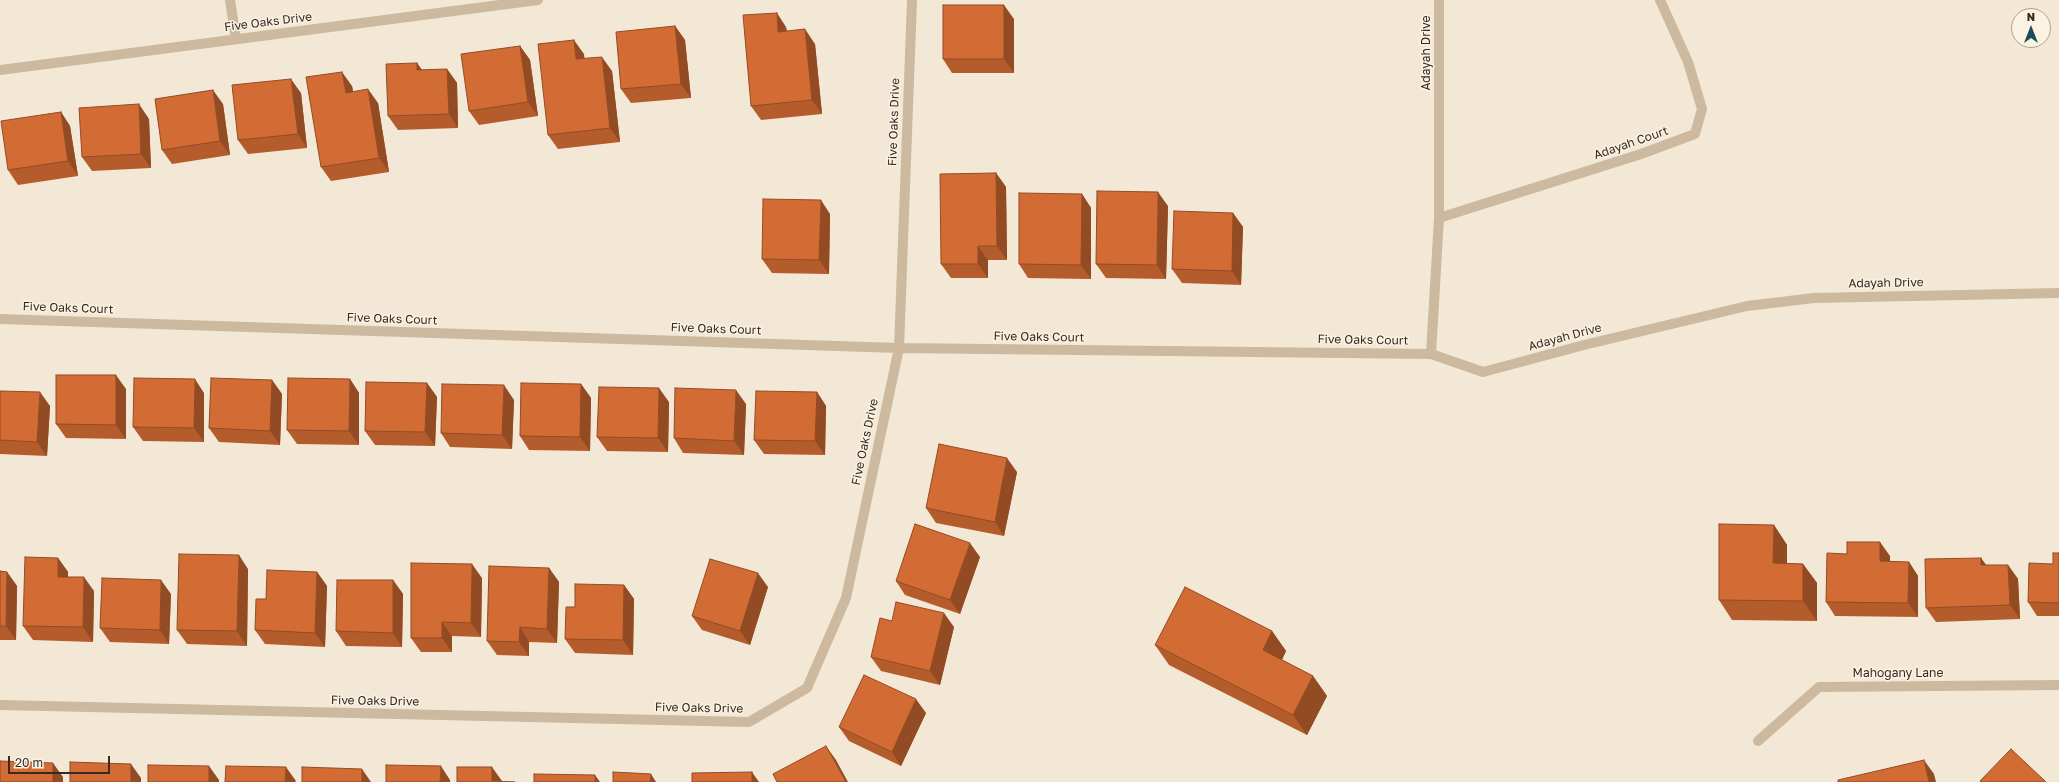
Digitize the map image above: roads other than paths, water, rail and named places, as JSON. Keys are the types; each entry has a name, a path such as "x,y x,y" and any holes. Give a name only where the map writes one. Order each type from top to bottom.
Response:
{"street":[{"path":"230,0 236,39"},
{"name":"Five Oaks Drive","path":"0,70 538,0"},
{"name":"Five Oaks Drive","path":"0,706 749,722 807,688 846,598 899,348 912,0"},
{"name":"Adayah Drive","path":"1439,0 1439,218 1431,354 1483,372 1584,345 1747,306 1814,298 2059,293"},
{"name":"Adayah Court","path":"1439,218 1641,154 1695,134 1702,109 1688,62 1660,0"},
{"name":"Five Oaks Court","path":"0,319 899,348 1431,354"},
{"name":"Mahogany Lane","path":"1758,741 1819,687 2059,685"}]}
